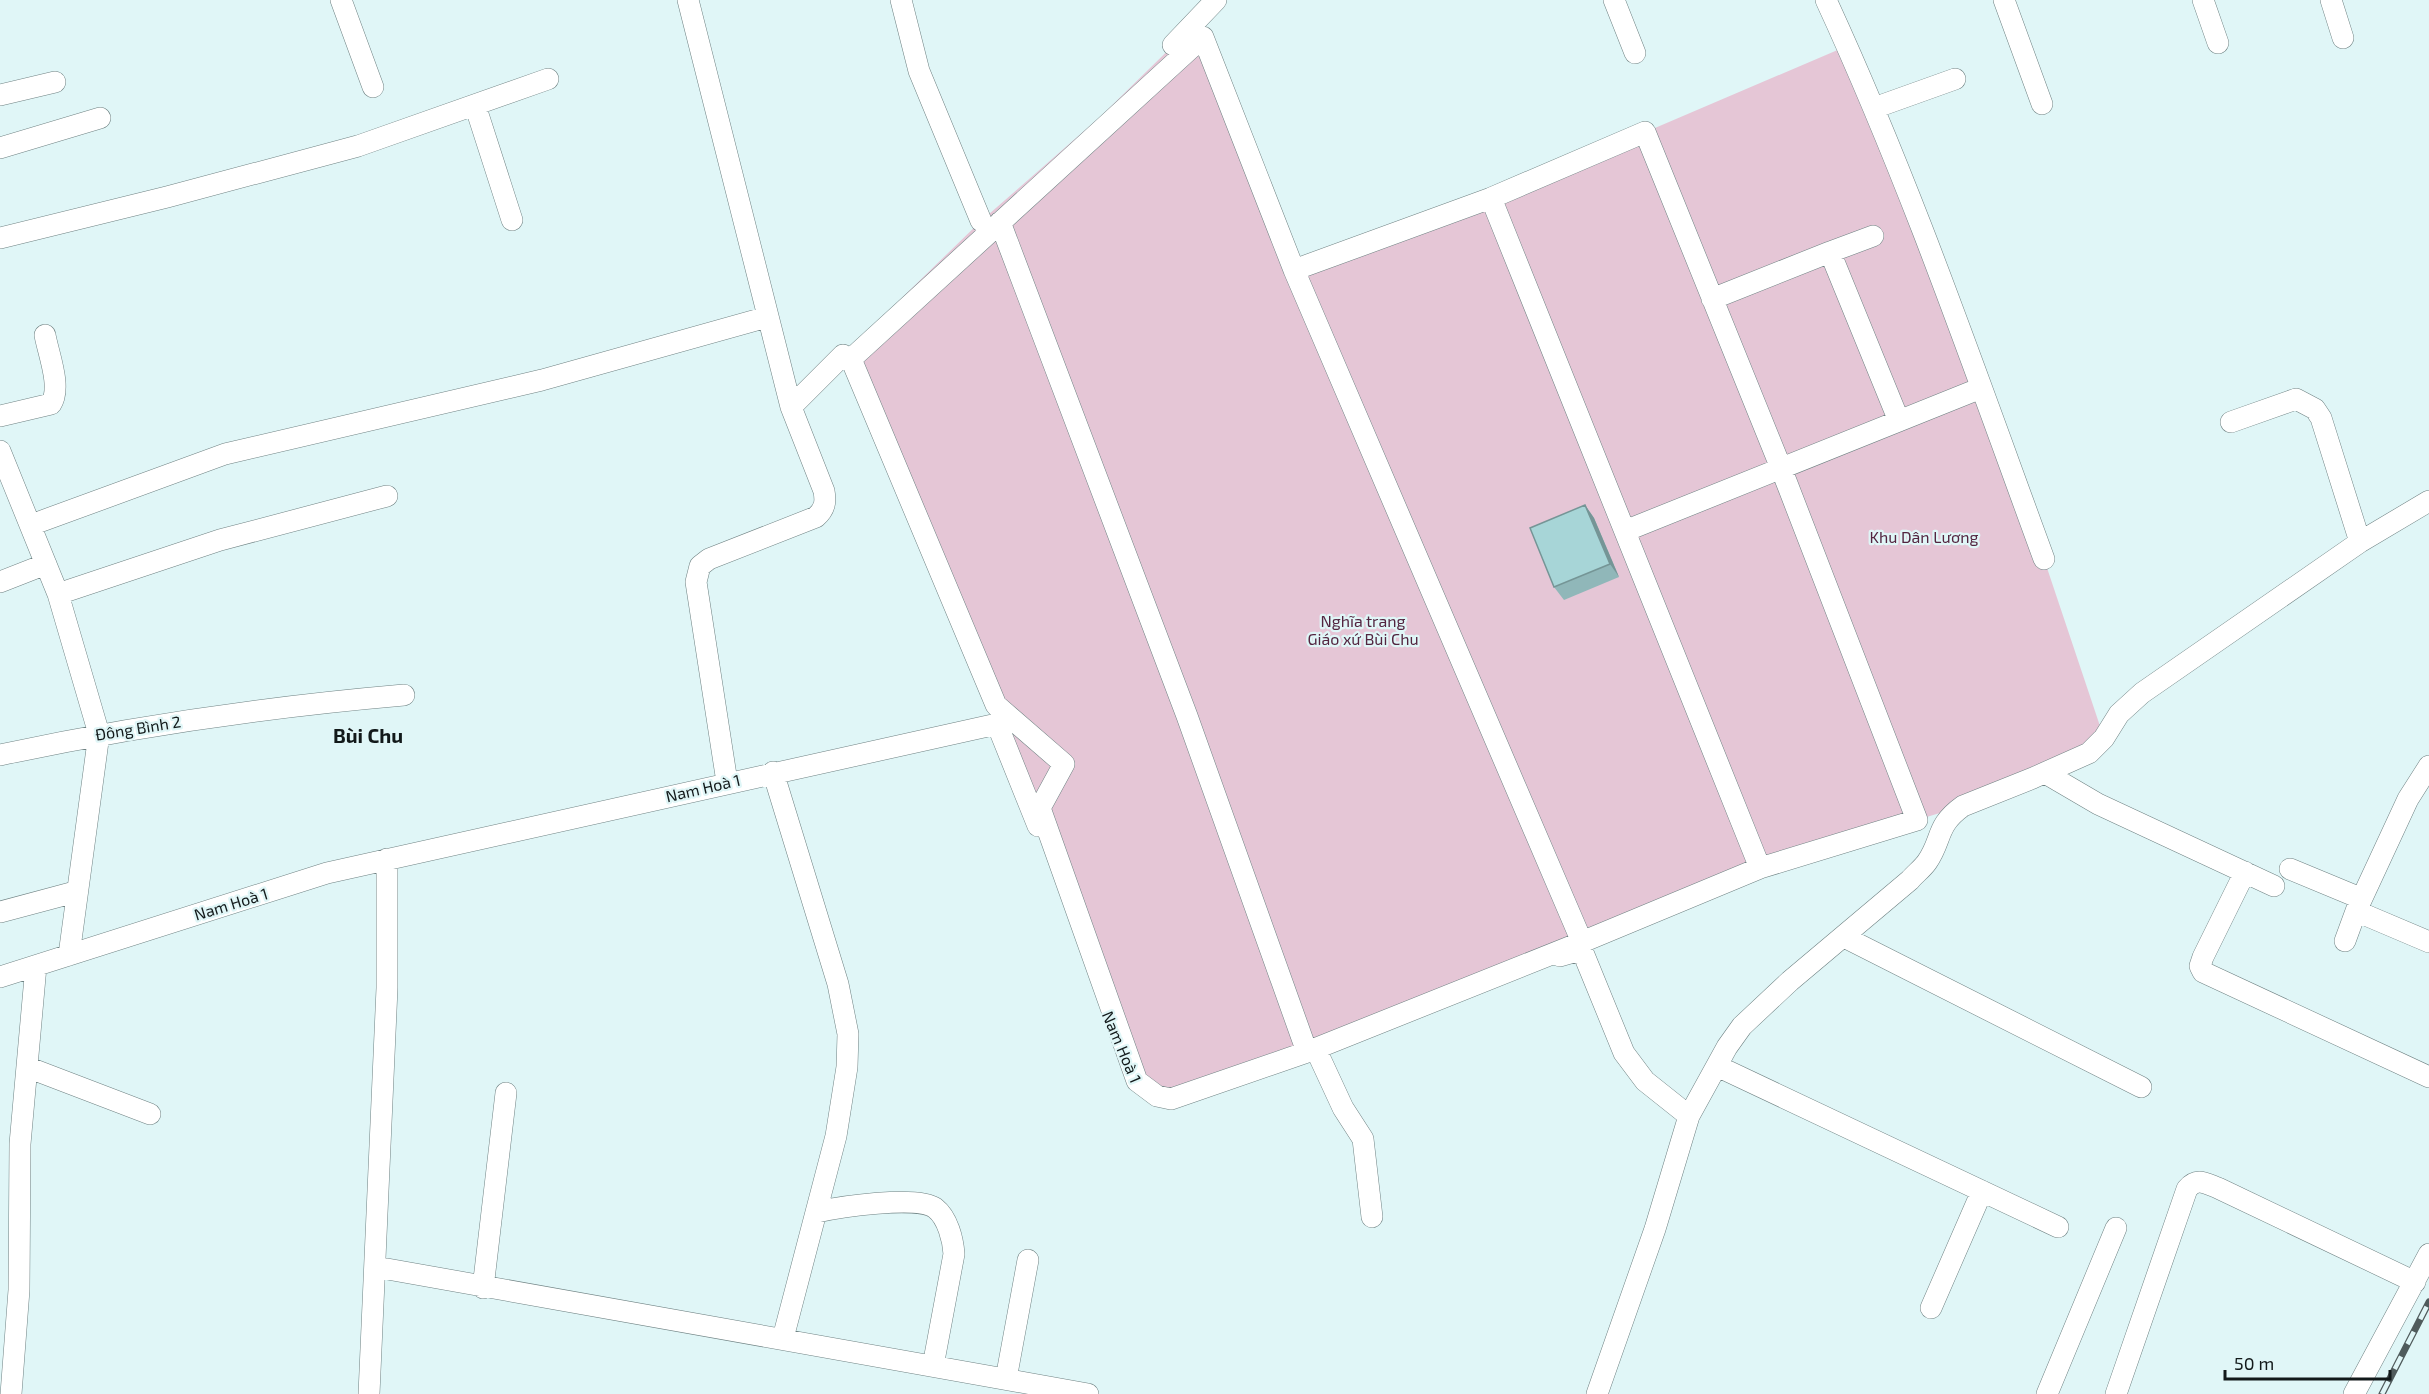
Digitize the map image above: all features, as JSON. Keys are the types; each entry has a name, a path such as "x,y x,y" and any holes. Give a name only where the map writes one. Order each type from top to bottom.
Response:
{"street":[{"path":"341,0 373,87"},
{"path":"688,0 791,407 826,501 823,511 816,517 709,559 698,572 696,582 727,782"},
{"path":"900,0 919,71 991,221 1187,716 1313,1053 1363,1139 1372,1217"},
{"path":"1216,0 1100,117 851,359 996,705 1064,764 1040,808 1137,1081 1157,1096 1171,1099 1313,1053 1559,956 1580,952 1589,962 1624,1053 1633,1067 1645,1081 1689,1116"},
{"path":"1614,0 1635,53"},
{"path":"1826,0 1874,108 1937,267 2044,559"},
{"path":"2004,0 2042,104"},
{"path":"2203,0 2218,43"},
{"path":"2331,0 2343,38"},
{"path":"791,407 843,355 991,221 1203,37 1294,270 1582,942"},
{"path":"0,238 348,149 548,79"},
{"path":"1874,108 1955,79"},
{"path":"0,96 55,82"},
{"path":"475,105 512,220"},
{"path":"0,148 100,118"},
{"path":"1294,270 1491,198 1645,132 1781,468 1917,820 1760,868 1313,1053"},
{"path":"1491,198 1760,868"},
{"path":"1712,299 1873,236"},
{"path":"1830,252 1899,421"},
{"path":"31,525 225,454 542,380 767,317"},
{"path":"0,416 51,404 55,399 56,389 45,334"},
{"path":"843,355 997,724"},
{"path":"1624,531 1971,392"},
{"path":"2231,422 2296,399 2315,409 2321,418 2360,542"},
{"path":"0,451 58,594 99,734 75,892 69,955"},
{"path":"58,594 220,540 387,496"},
{"path":"1597,1394 1655,1229 1689,1116 1742,1026 1790,981 1892,897 1927,862 1942,825 1952,813 1963,806 2089,753 2104,738 2119,714 2142,693 2360,542 2429,501"},
{"path":"0,582 46,564"},
{"name":"Đông Bình 2","path":"0,755 99,734 278,706 404,695"},
{"name":"Nam Hoà 1","path":"0,977 327,873 727,782 997,724 1057,874 1134,1083 1145,1096 1169,1105 1203,1097 1313,1053"},
{"path":"2346,941 2358,904 2408,800 2429,766"},
{"path":"773,772 838,984 848,1034 847,1067 836,1136 783,1338"},
{"path":"2045,773 2098,804 2274,886"},
{"path":"369,1394 387,988 387,859"},
{"path":"2290,868 2429,942"},
{"path":"2245,872 2200,966 2203,972 2429,1077"},
{"path":"0,912 75,892"},
{"path":"1844,937 2141,1087"},
{"path":"11,1394 7,1371 19,1290 20,1144 36,966"},
{"path":"1717,1065 2058,1227"},
{"path":"27,1067 150,1114"},
{"path":"483,1288 506,1093"},
{"path":"2115,1394 2187,1189 2193,1182 2199,1181 2218,1188 2415,1282"},
{"path":"1931,1308 1982,1191"},
{"path":"817,1212 843,1206 907,1203 933,1206 940,1213 953,1241 954,1254 933,1366"},
{"path":"2047,1394 2116,1228"},
{"path":"2354,1394 2429,1254"},
{"path":"1006,1379 1028,1260"},
{"path":"376,1267 483,1288 783,1338 1088,1394"}],"green space":[{"name":"Nghĩa trang Giáo xứ Bùi Chu","path":"1197,22 1297,263 1491,198 1847,46 2044,559 2104,738 1963,806 1752,870 1169,1105 1134,1083 1019,777 843,355 981,221 1100,117"}],"building":[{"path":"1585,505 1610,564 1554,587 1530,528"}],"railway":[{"path":"2382,1394 2429,1302"}],"district":[{"name":"Bùi Chu","path":"368,736"}],"park label":[{"name":"Khu Dân Lương","path":"1924,537"}]}
